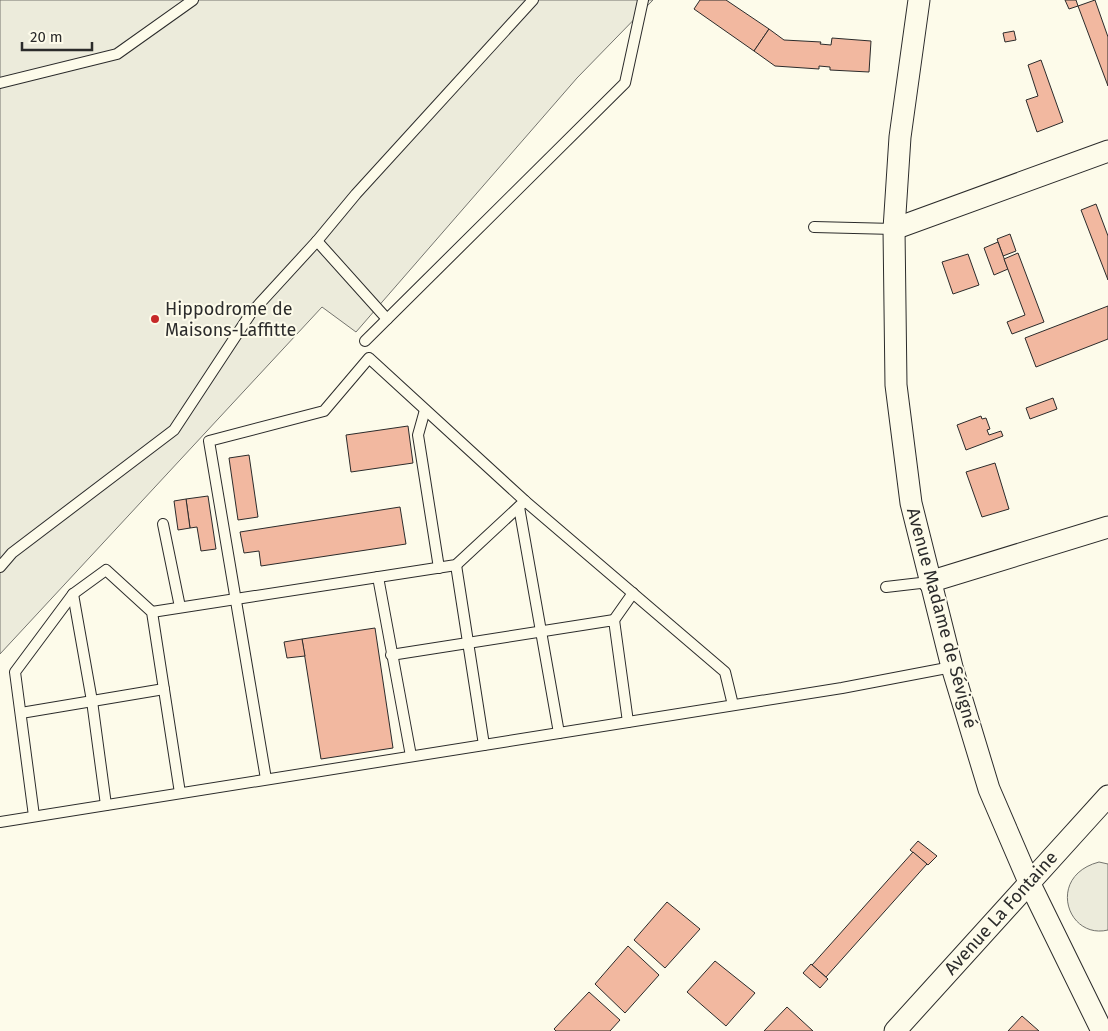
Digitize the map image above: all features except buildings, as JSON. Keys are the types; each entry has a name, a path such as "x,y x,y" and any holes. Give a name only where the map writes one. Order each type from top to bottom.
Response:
{"street":[{"name":"Avenue Madame de Sévigné","path":"920,0 900,137 894,229 896,385 912,503 929,582 952,667 989,789 1029,882 1102,1031"},
{"path":"894,229 1108,151"},
{"path":"929,582 1108,527"},
{"name":"Avenue La Fontaine","path":"895,1031 1108,796"}],"lane":[{"path":"0,82 117,54 193,0"},
{"path":"0,567 12,553 174,430 251,313 356,194 533,0"},
{"path":"365,342 625,83 643,0"},
{"path":"814,227 894,229"},
{"path":"317,240 387,319"},
{"path":"266,780 209,441 324,410 369,358 522,504 633,593 725,672 732,705"},
{"path":"425,410 418,435 439,568"},
{"path":"152,612 456,565 522,504"},
{"path":"522,504 540,631 559,733"},
{"path":"164,524 180,607"},
{"path":"456,565 484,745"},
{"path":"34,816 15,672 73,594 106,570 152,612 180,793"},
{"path":"378,577 411,756"},
{"path":"886,587 929,582"},
{"path":"628,722 614,620 633,593"},
{"path":"73,594 92,701 106,805"},
{"path":"391,654 614,620"},
{"path":"0,822 628,722 952,667"},
{"path":"20,713 164,689"}],"shaded area":[{"name":"Hippodrome de Maisons-Laffitte","path":"0,0 653,0 577,78 356,332 322,307 0,654"},
{"path":"1099,862 1108,864 1108,930 1094,931 1082,926 1073,917 1068,905 1068,892 1072,880 1082,869"}],"place":[{"name":"Hippodrome de Maisons-Laffitte","path":"155,319"}]}
